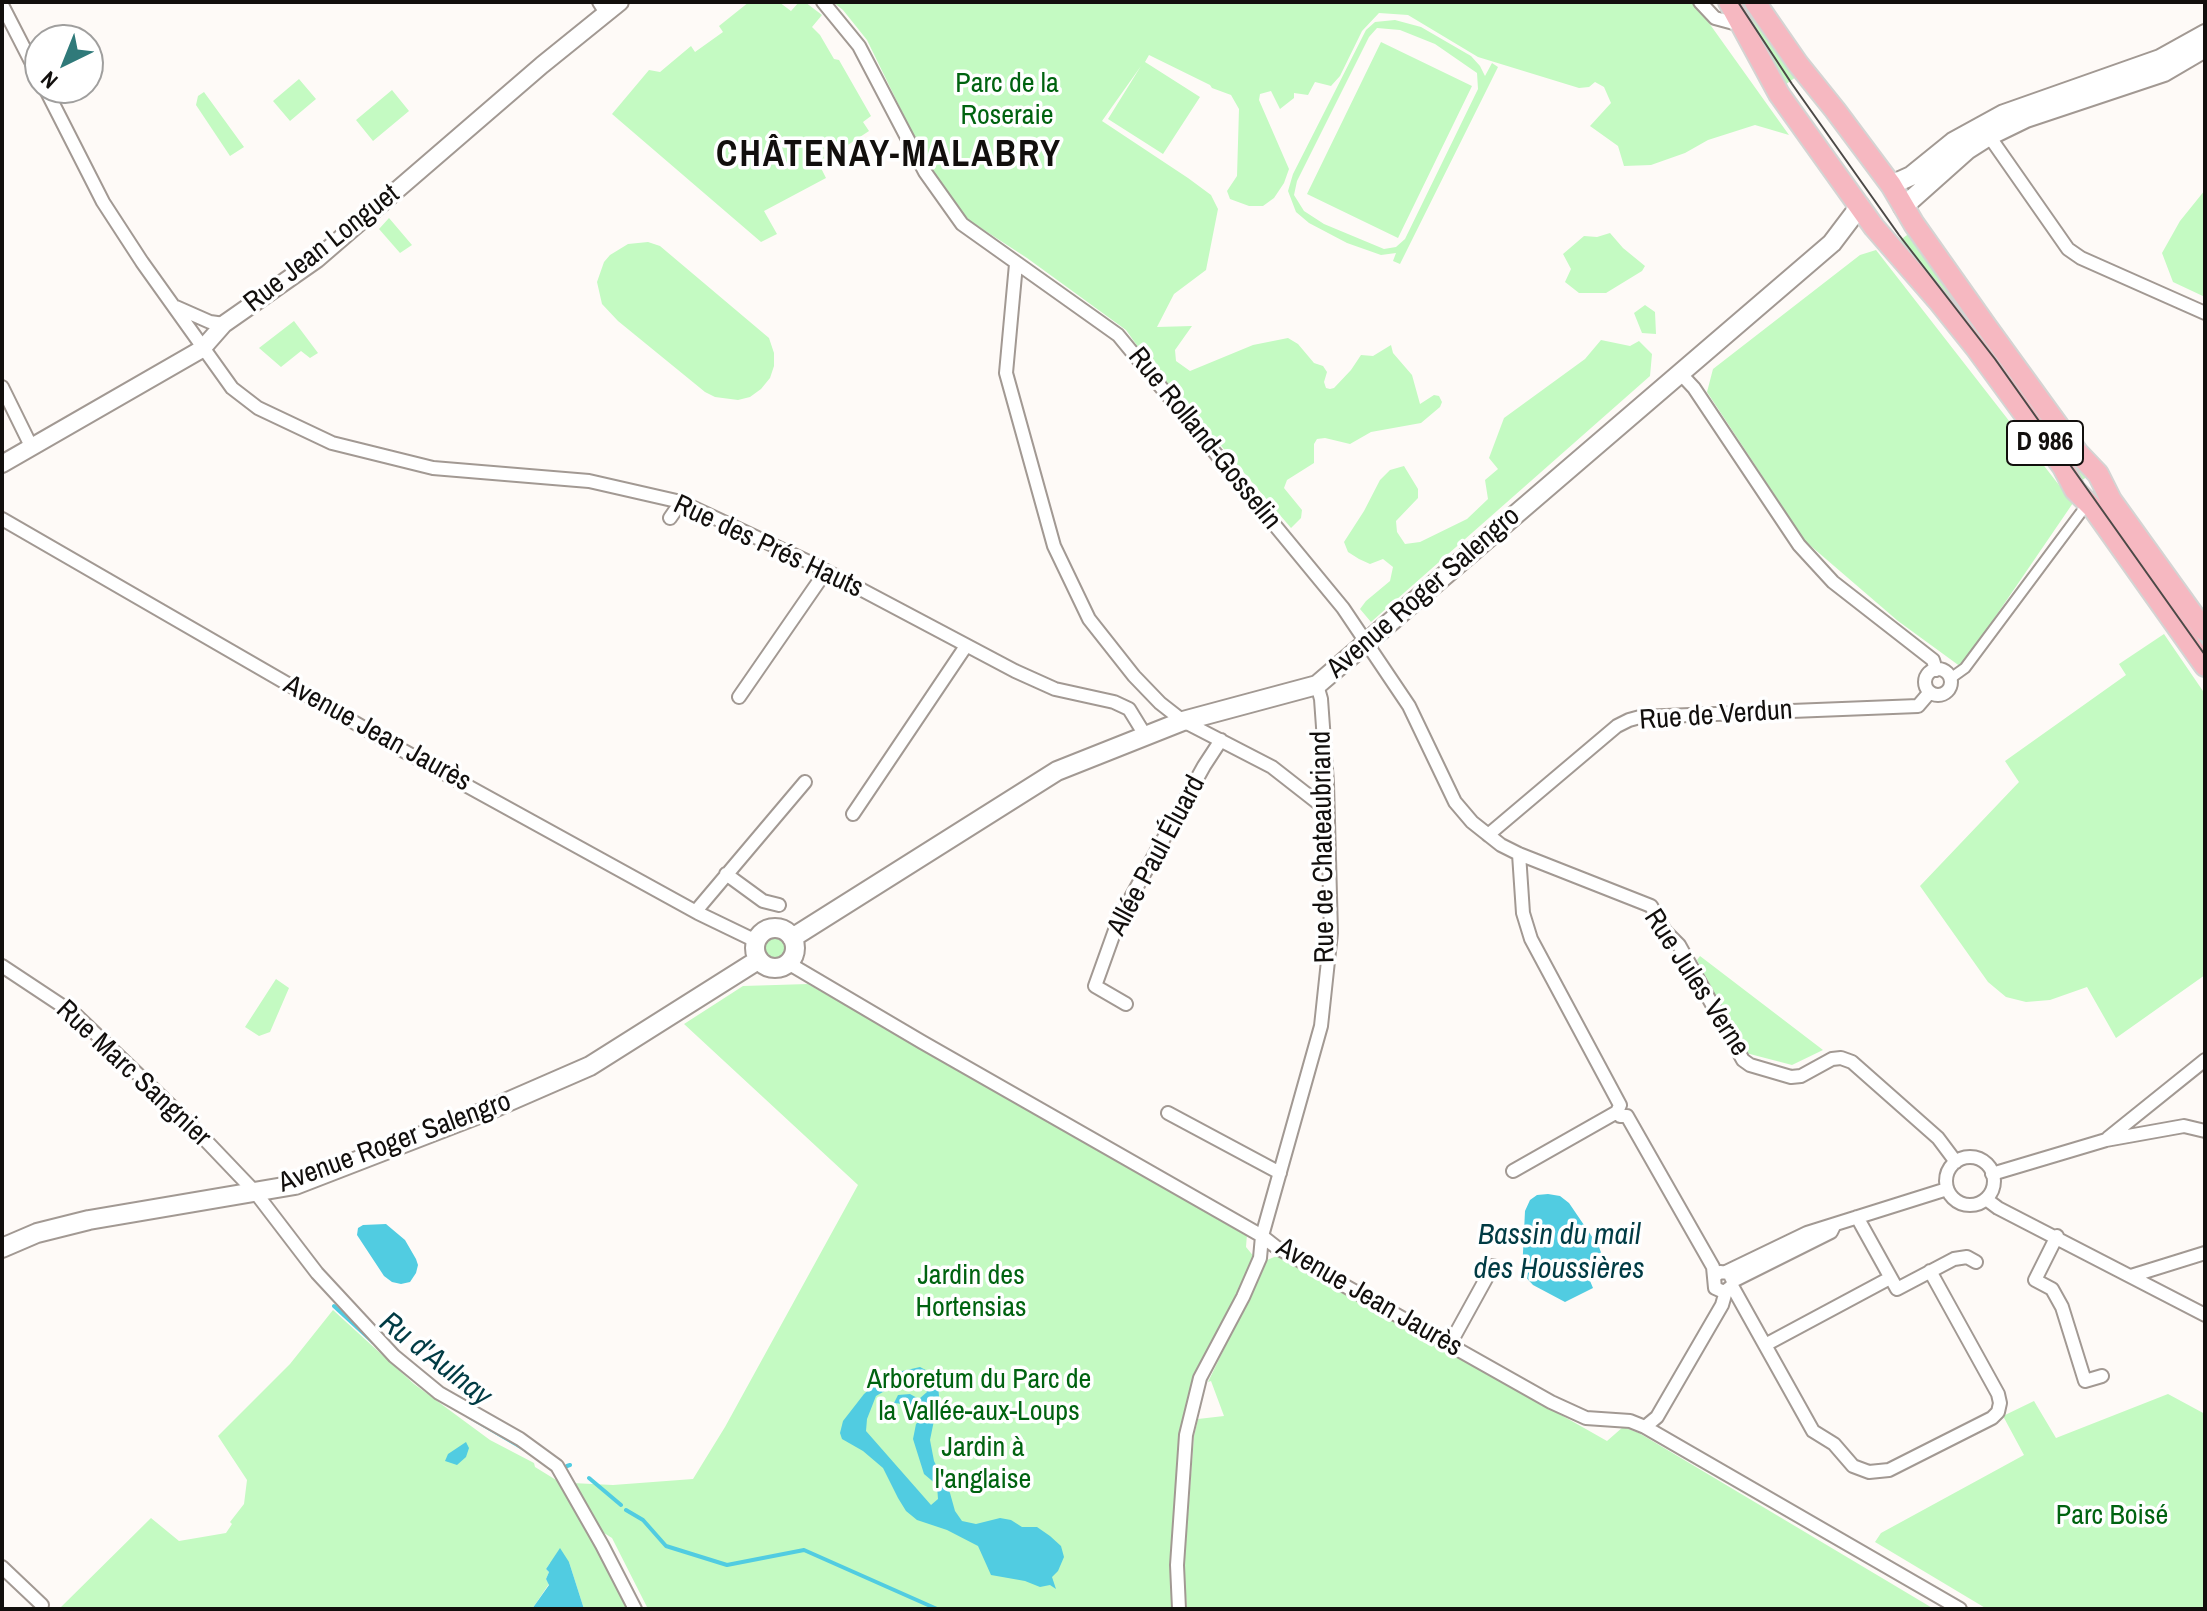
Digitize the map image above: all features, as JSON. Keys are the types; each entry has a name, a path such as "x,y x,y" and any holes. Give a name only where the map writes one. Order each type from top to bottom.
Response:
{"main road":[{"path":"1729,2 1779,94 1874,227 1903,207 1967,150 1989,136 2026,118 2164,72 2205,48"},
{"path":"1755,2 1798,64 1891,185 1903,207"},
{"path":"1860,206 1876,192 1911,176 1953,142 2004,114 2160,59 2205,34"},
{"name":"Avenue Roger Salengro","path":"792,938 1057,771 1183,721 1317,685 1832,243 1860,206"},
{"name":"D 986","path":"1903,207 2078,453 2098,474 2111,500 2205,631"},
{"name":"Avenue Roger Salengro","path":"1832,243 1874,227"},
{"name":"D 986","path":"1874,227 1976,348 2063,467 2075,490 2088,503 2205,666"},
{"path":"774,928 787,932 792,938 795,946 788,963 772,968 757,950 760,934 774,928"},
{"name":"Avenue Roger Salengro","path":"2,1248 63,1226 295,1185 489,1110 590,1066 757,950"}],"street":[{"name":"Rue Jean Longuet","path":"2,464 202,349 224,324 317,259 603,7 620,2"},
{"name":"Rue Rolland-Gosselin","path":"823,2 859,46 925,172 962,224 1118,335 1343,608 1365,643"},
{"path":"1700,2 1715,18 1744,26"},
{"path":"2,5 24,48"},
{"name":"Rue des Prés Hauts","path":"53,104 103,202 202,349 244,399 332,443 433,468 589,481 681,502 826,571 966,646 1055,689 1114,702 1129,709 1145,735"},
{"path":"1989,136 2068,249 2081,258 2205,313"},
{"path":"1016,264 1006,373 1054,546 1089,619 1134,676 1160,703 1183,721 1272,767 1327,810"},
{"path":"173,306 210,322 224,324"},
{"path":"1680,373 1694,388 1799,545 1833,582 1933,660 1936,670"},
{"path":"2,387 31,446"},
{"path":"670,518 681,502"},
{"path":"1930,692 1925,681 1929,674 1943,670 1951,678 1965,668 2088,503"},
{"name":"Avenue Jean Jaurès","path":"2,519 345,717 696,911 757,950"},
{"path":"739,697 826,571"},
{"name":"Rue Jules Verne","path":"1365,643 1409,706 1455,802 1472,822 1519,854 1651,906 1665,931 1679,945 1743,1060 1791,1077 1801,1076 1832,1059 1852,1062 1938,1138 1956,1162"},
{"path":"853,814 966,646"},
{"name":"Rue de Verdun","path":"1488,835 1617,726 1629,720 1640,717 1918,706 1930,692 1937,695 1945,693 1950,687 1951,678"},
{"name":"Rue de Chateaubriand","path":"1179,1609 1177,1565 1186,1435 1200,1378 1260,1258 1262,1236 1321,1026 1331,933 1321,699 1317,685"},
{"name":"Allée Paul Éluard","path":"1126,1004 1095,986 1119,919 1221,740"},
{"path":"696,911 805,782"},
{"path":"1519,854 1523,913 1531,939 1621,1111 1765,1345 1813,1431 1828,1439 1853,1466 1869,1472 1889,1470 1992,1418 1998,1412 1998,1394 1930,1271"},
{"path":"726,874 763,901 779,905"},
{"name":"Avenue Jean Jaurès","path":"788,963 1262,1236 1276,1247 1551,1402 1586,1418 1630,1421 1645,1427 1960,1609"},
{"name":"Rue Marc Sangnier","path":"2,966 76,1015 255,1192 317,1273 394,1356 439,1393 535,1449 557,1466 635,1609"},
{"path":"2106,1140 2205,1060"},
{"path":"1513,1171 1621,1111"},
{"path":"1168,1113 1280,1173"},
{"path":"1992,1174 2106,1140 2184,1126 2205,1131"},
{"path":"1963,1158 1977,1158 1989,1166 1992,1174 1994,1185 1986,1199 1976,1204 1962,1204 1947,1189 1948,1171 1963,1158"},
{"path":"1724,1278 1807,1233 1947,1189"},
{"path":"1986,1199 2205,1315"},
{"path":"1857,1217 1897,1289 1954,1259 1967,1257 1976,1262"},
{"path":"2057,1236 2035,1280 2052,1289 2062,1307 2085,1381 2102,1376"},
{"path":"2131,1276 2205,1253"},
{"path":"1450,1344 1493,1266"},
{"path":"1645,1427 1657,1417 1722,1305 1724,1278"},
{"path":"1765,1345 1890,1278"},
{"path":"2,1567 42,1605"}],"green space":[{"path":"749,2 779,2 791,11 799,2 805,2 822,15 812,27 834,59 839,60 871,116 863,122 869,131 819,164 826,178 764,211 777,234 761,242 612,114 649,70 660,72 691,46 695,52 723,32 719,26"},
{"name":"Parc de la Roseraie","path":"833,2 1694,2 1789,135 1755,125 1708,140 1685,153 1651,165 1624,166 1618,146 1590,126 1611,103 1604,87 1595,82 1589,87 1579,88 1478,57 1408,15 1379,13 1362,31 1340,76 1331,86 1315,82 1308,95 1294,93 1294,98 1280,109 1271,91 1260,94 1259,100 1289,169 1274,198 1263,206 1249,206 1230,199 1227,191 1237,176 1239,109 1231,95 1149,55 1145,62 1200,97 1163,154 1108,119 1141,66 1102,121 1211,195 1218,209 1206,270 1174,294 1157,327 1192,326 1175,350 1176,361 1190,371 1253,345 1288,338 1298,344 1314,363 1323,366 1327,372 1324,382 1330,389 1351,370 1361,355 1373,356 1391,345 1393,353 1412,375 1420,404 1434,395 1439,396 1442,402 1421,423 1371,432 1350,444 1317,439 1314,463 1287,480 1284,488 1302,510 1301,518 1291,528 1126,330 967,219 928,165 867,40"},
{"path":"1734,2 1752,2 1803,72 1782,87"},
{"path":"1395,20 1421,27 1471,56 1485,76 1492,63 1498,67 1400,264 1393,261 1396,253 1381,255 1347,243 1309,223 1296,212 1288,191 1293,174 1366,30 1375,22","holes":["1377,28 1400,30 1435,44 1477,73 1478,89 1405,239 1396,247 1384,249 1324,224 1304,211 1294,195 1297,181 1369,37"]},
{"path":"1381,42 1472,86 1398,238 1307,194"},
{"path":"299,79 316,99 290,121 273,101"},
{"path":"392,90 409,111 373,141 356,120"},
{"path":"204,92 244,147 230,156 196,105 198,96"},
{"path":"2205,190 2205,297 2173,282 2162,253 2180,221"},
{"path":"389,218 412,245 400,253 379,229"},
{"path":"1911,232 2092,473 2077,484 1895,244"},
{"path":"1610,233 1645,266 1642,271 1606,293 1579,293 1565,282 1571,269 1563,254 1584,236 1597,237"},
{"path":"648,242 660,246 769,338 774,366 770,378 750,397 738,400 715,397 705,392 618,321 602,304 597,282 604,262 628,244"},
{"path":"1876,250 2073,503 1961,667 1898,621 1805,541 1707,392 1713,369 1860,255"},
{"path":"1645,305 1655,312 1656,334 1642,333 1634,313"},
{"path":"294,321 318,353 310,358 301,351 281,367 259,348"},
{"path":"1601,340 1630,346 1639,341 1652,354 1650,376 1371,622 1360,609 1390,581 1393,567 1383,559 1370,564 1359,559 1348,552 1344,542 1380,480 1390,470 1404,466 1418,489 1418,498 1396,521 1397,532 1405,544 1420,542 1467,519 1488,499 1485,480 1498,469 1489,458 1504,418 1585,359"},
{"path":"2164,634 2205,694 2205,975 2116,1038 2087,987 2050,1000 2026,1002 2006,997 1988,982 1920,886 2019,782 2005,761 2126,675 2119,664"},
{"path":"775,935 784,939 788,948 784,957 775,961 766,957 762,948 766,939"},
{"path":"1700,956 1823,1050 1792,1065 1746,1053 1697,960"},
{"path":"276,979 289,988 270,1032 259,1036 245,1027"},
{"name":"Arboretum du Parc de la Vallée-aux-Loups","path":"808,984 1247,1234 1246,1247 1255,1258 1199,1368 1175,1517 1170,1576 1172,1609 648,1609 612,1538 604,1533 572,1483 613,1485 693,1479 725,1427 858,1185 684,1024 743,986"},
{"path":"1279,1255 1607,1441 1623,1427 1639,1433 1934,1609 1187,1609 1184,1567 1198,1419 1224,1416 1211,1381 1208,1382 1267,1260"},
{"path":"333,1310 414,1384 490,1440 534,1463 535,1467 561,1483 631,1609 584,1609 569,1562 550,1563 546,1569 549,1584 532,1609 59,1609 151,1518 179,1541 226,1533 232,1524 230,1522 244,1504 247,1480 218,1436 290,1364"},
{"name":"Parc Boisé","path":"2168,1394 2205,1414 2205,1609 1987,1609 1875,1542 1881,1533 2024,1455 2003,1416 2034,1401 2056,1438"}],"water":[{"name":"Bassin du mail des Houssières","path":"1537,1195 1560,1196 1569,1203 1599,1247 1606,1266 1588,1276 1593,1288 1565,1302 1533,1285 1522,1273 1525,1211 1530,1200"},
{"path":"386,1224 405,1240 416,1259 416,1273 410,1282 392,1282 384,1276 357,1235 358,1228 363,1225"},
{"path":"920,1367 937,1376 939,1396 930,1440 934,1461 955,1511 962,1521 976,1524 1000,1518 1022,1527 1037,1527 1050,1536 1061,1546 1064,1557 1052,1577 1056,1589 1050,1585 1040,1587 991,1575 978,1546 947,1530 917,1520 906,1511 883,1468 842,1439 843,1421 864,1394 885,1375","holes":["915,1379 924,1383 927,1392 919,1399 910,1394 898,1395 894,1403 903,1404 920,1420 913,1439 924,1474 937,1485 938,1499 931,1505 866,1431 876,1396 895,1385"]},
{"path":"466,1442 469,1448 466,1457 457,1465 445,1461 448,1454"},
{"path":"560,1548 569,1562 584,1609 532,1609 549,1585 546,1569"}],"waterway":[{"name":"Ru d'Aulnay","path":"334,1306 373,1342"},
{"name":"Ru d'Aulnay","path":"468,1416 526,1450"},
{"name":"Ru d'Aulnay","path":"589,1478 621,1505"},
{"name":"Ru d'Aulnay","path":"626,1510 643,1520 666,1546 727,1565 804,1550 937,1609"}],"tram line":[{"path":"1738,2 1899,235 1995,359 2205,655"}],"district":[{"name":"CHÂTENAY-MALABRY","path":"889,156"}],"park label":[{"name":"Jardin des Hortensias","path":"971,1292"},
{"name":"Jardin à l'anglaise","path":"983,1464"}]}
